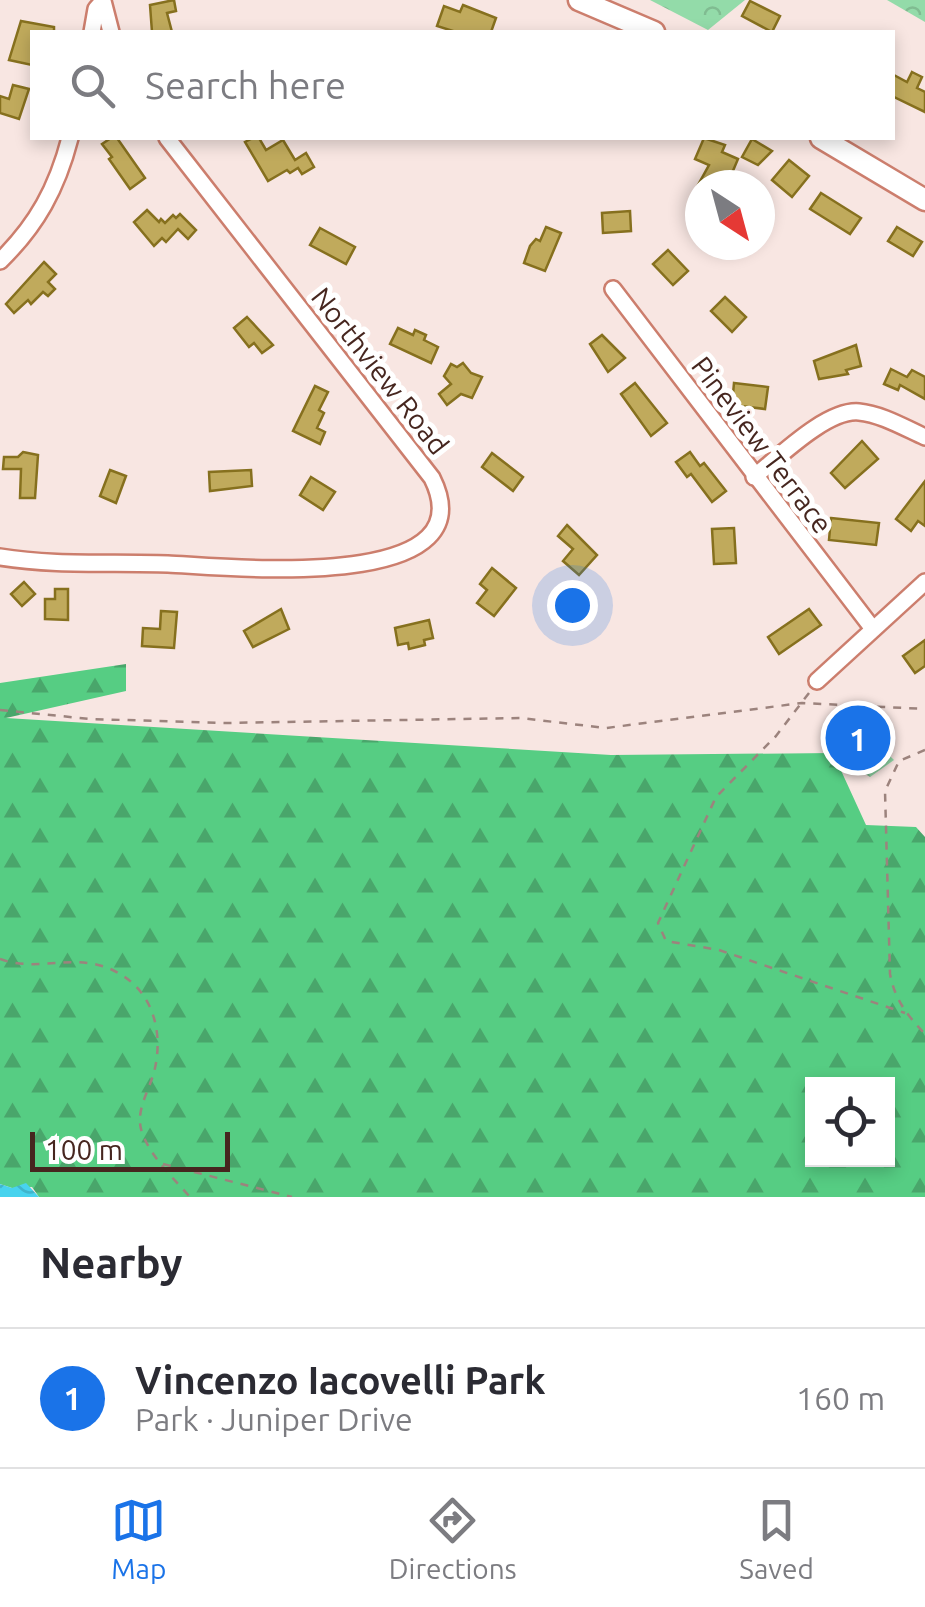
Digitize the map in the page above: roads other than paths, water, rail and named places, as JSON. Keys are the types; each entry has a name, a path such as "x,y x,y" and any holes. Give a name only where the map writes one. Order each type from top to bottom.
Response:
{"street":[{"path":"92,30 96,10 103,0"},
{"path":"103,0 110,30"},
{"path":"579,0 649,30"},
{"path":"0,262 28,233 50,198 69,140"},
{"name":"Northview Road","path":"0,557 293,568 362,565 389,559 420,544 437,518 439,498 432,478 169,140"},
{"path":"824,140 925,200"},
{"name":"Pineview Terrace","path":"613,289 874,629"},
{"path":"754,477 825,422 844,413 875,416 925,437"},
{"path":"817,681 925,582"}],"water":[{"path":"26,1183 39,1197 0,1197 0,1184 12,1188"}],"place":[{"name":"Vincenzo Iacovelli Park","path":"858,738"}]}
